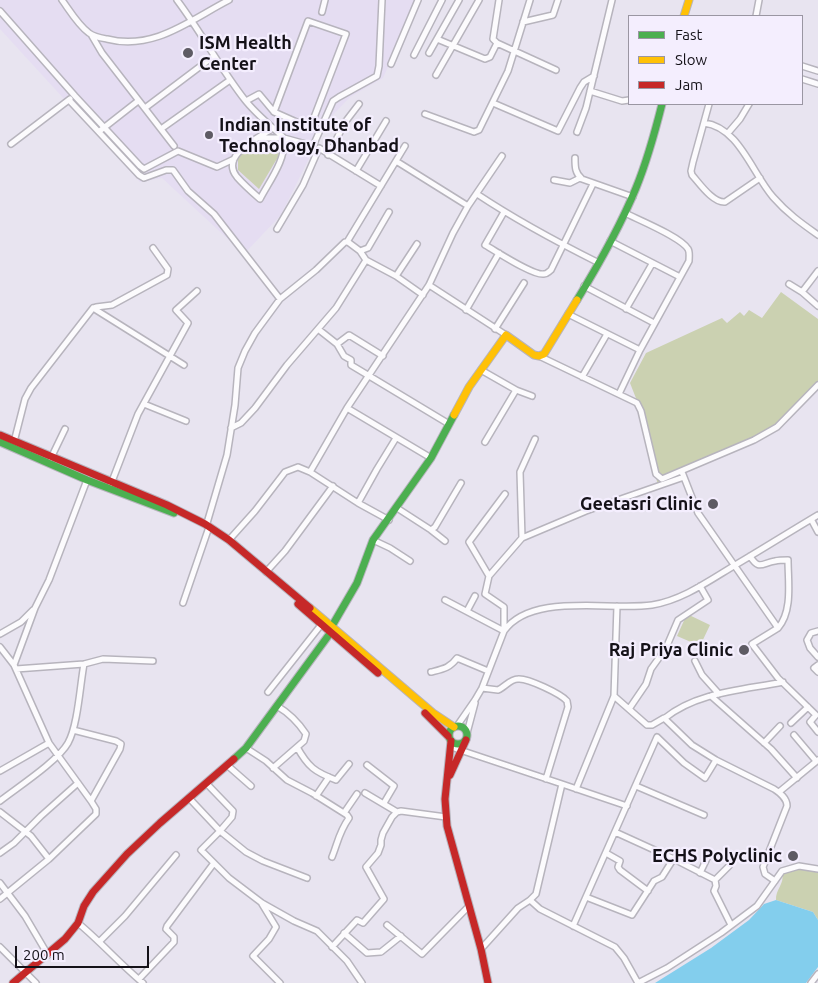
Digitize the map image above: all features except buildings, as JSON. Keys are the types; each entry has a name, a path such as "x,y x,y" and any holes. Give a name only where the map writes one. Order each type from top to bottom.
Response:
{"main road":[{"path":"684,15 689,0"},
{"path":"13,983 48,955 65,938 78,923 88,900 120,862 160,823 246,748 331,630 357,583 373,540 389,520 431,458 469,387 506,335 534,355 544,354 549,348 599,263 633,197 652,142 662,105"},
{"path":"0,435 109,485 207,526 229,540 431,718 450,742 459,744 467,736"},
{"path":"0,442 87,480 109,485"},
{"path":"207,526 321,624 331,630 433,713 464,729 467,736 448,780"},
{"path":"456,726 450,730 448,780 445,798 446,817 450,840 481,949 488,983"}],"street":[{"path":"62,0 83,28 91,35 102,53 174,146"},
{"path":"177,0 246,101 284,138 282,157 260,199 236,176 233,167 234,159 235,155 242,148 273,128"},
{"path":"91,35 115,41 142,41 179,29 229,0"},
{"path":"322,12 325,0"},
{"path":"258,138 284,138 313,146 333,101 377,76 380,66 382,0"},
{"path":"391,64 418,0"},
{"path":"414,55 442,0"},
{"path":"429,53 458,0"},
{"path":"436,75 478,0"},
{"path":"499,0 493,39 497,43 556,70"},
{"path":"425,114 477,131 483,125 508,71 530,0"},
{"path":"523,22 553,15 558,0"},
{"path":"577,132 594,76 612,0"},
{"path":"756,15 758,0"},
{"path":"0,10 75,96 144,169 178,151 217,167 234,159"},
{"path":"246,101 259,94 274,112 310,128 346,34 308,21 274,112"},
{"path":"437,39 488,60 497,43"},
{"path":"145,108 214,56"},
{"path":"803,66 818,71"},
{"path":"493,103 558,132 580,88 584,82 594,76"},
{"path":"803,79 818,84"},
{"path":"161,129 230,80"},
{"path":"590,91 622,101 628,100"},
{"path":"11,144 75,96"},
{"path":"69,100 139,175 144,178 166,170 173,170 188,191 214,214 280,299"},
{"path":"99,132 138,101"},
{"path":"328,155 358,104"},
{"path":"709,105 691,171 692,175 715,199 722,203 760,178"},
{"path":"728,134 740,120 748,105"},
{"path":"356,171 386,121"},
{"path":"704,123 718,126 728,134 772,195 790,216 818,234"},
{"path":"183,602 227,455 238,368 255,333 280,299 347,242 405,146"},
{"path":"277,229 303,184 319,148 381,186"},
{"path":"310,472 348,408 423,295 468,206 502,156"},
{"path":"575,158 576,170 580,178 633,197"},
{"path":"396,161 468,206"},
{"path":"554,180 570,183 580,178"},
{"path":"504,212 485,245 538,274 544,274 551,270 572,223 593,184"},
{"path":"477,194 563,246 599,263"},
{"path":"360,252 368,248 389,212"},
{"path":"619,394 654,322 688,261 688,248 670,235 625,213"},
{"path":"610,241 680,278"},
{"path":"347,242 360,252 366,260 396,276 423,295"},
{"path":"396,276 417,244"},
{"path":"14,442 23,406 31,388 93,308 112,305 168,275 168,269 153,248"},
{"path":"466,310 499,253"},
{"path":"231,428 240,423 255,408 287,365 336,308 366,260"},
{"path":"626,310 652,264"},
{"path":"802,292 818,271"},
{"path":"495,329 524,283"},
{"path":"789,284 818,306"},
{"path":"429,285 506,335"},
{"path":"584,286 626,310 654,322"},
{"path":"109,485 138,414 188,323 176,310 197,291"},
{"path":"93,308 184,365"},
{"path":"568,314 640,350"},
{"path":"318,329 337,344 344,356 351,360 351,365 449,424"},
{"path":"582,377 607,334"},
{"path":"337,344 349,335 383,356"},
{"path":"539,356 637,403 658,477 683,474"},
{"path":"481,370 516,390 532,396"},
{"path":"504,631 504,607 485,594 490,576 522,538 683,474 754,440 777,427 818,385"},
{"path":"485,442 516,390"},
{"path":"144,404 186,421"},
{"path":"348,408 431,458"},
{"path":"50,458 65,428"},
{"path":"358,503 396,438"},
{"path":"522,538 520,472 535,439"},
{"path":"229,540 255,511 284,472 298,467 310,472 358,503 389,520"},
{"path":"683,474 698,513 778,628"},
{"path":"15,667 36,608 49,580 87,480"},
{"path":"431,530 435,527 461,483"},
{"path":"266,572 285,551 333,486"},
{"path":"490,576 469,542 505,494"},
{"path":"397,508 445,541"},
{"path":"456,726 482,688 504,631 520,616 535,609 556,606 640,606 676,598 700,586 818,515"},
{"path":"811,519 818,532"},
{"path":"373,540 410,561"},
{"path":"750,556 755,563 763,565 773,561 788,560 787,611 783,622 778,628 752,644 783,682 816,715 810,722 818,732"},
{"path":"629,709 646,684 651,670 666,648 677,622 681,617 708,600 700,586"},
{"path":"467,611 475,596"},
{"path":"445,600 504,631"},
{"path":"576,789 614,696 616,606"},
{"path":"0,634 21,622 36,608"},
{"path":"268,692 321,624"},
{"path":"818,631 811,633 807,640 810,648 818,657"},
{"path":"0,647 15,667 49,743 96,809 95,817 49,859 0,899"},
{"path":"431,672 445,669 453,664 457,658 488,671"},
{"path":"15,667 84,664 103,659 153,661"},
{"path":"695,661 702,675 719,694"},
{"path":"0,801 59,756 68,743 73,730 84,664"},
{"path":"818,665 814,668 818,672"},
{"path":"482,688 498,690 513,680 522,679 558,693 567,701 568,708 546,779"},
{"path":"614,696 650,726 679,707 711,696 783,682"},
{"path":"711,696 764,743 797,778"},
{"path":"467,736 475,700"},
{"path":"273,768 304,741 306,734 286,711 277,706"},
{"path":"791,724 808,707"},
{"path":"664,718 687,741 716,760 779,792 787,804 763,867 765,874 775,881"},
{"path":"764,743 780,726"},
{"path":"73,730 121,744 91,801"},
{"path":"779,792 817,760 794,735"},
{"path":"573,926 657,738 684,763 705,778 716,760"},
{"path":"450,742 461,749 627,806"},
{"path":"0,771 49,743"},
{"path":"297,747 306,764 336,780 349,764"},
{"path":"246,748 287,780 344,813 348,818 338,835 332,857"},
{"path":"367,764 394,786 384,803"},
{"path":"227,765 251,786"},
{"path":"316,796 329,777"},
{"path":"0,853 14,843 78,783"},
{"path":"207,784 233,811 232,817 220,832 201,850 229,878 262,903 294,921 311,927 347,961 362,983"},
{"path":"481,949 519,906 530,900 537,892 562,784"},
{"path":"636,786 704,815"},
{"path":"365,793 397,812"},
{"path":"344,813 357,794"},
{"path":"189,798 220,832 246,852 307,878"},
{"path":"332,947 357,920 363,924 384,899 366,867 378,853 383,833 392,817 401,811 446,817"},
{"path":"0,812 25,832 49,859"},
{"path":"615,832 674,858 715,880"},
{"path":"606,853 617,858 620,861 618,867 620,870 648,891"},
{"path":"700,873 710,854"},
{"path":"100,941 125,916 176,855"},
{"path":"586,897 632,915 655,880 662,877 674,858"},
{"path":"78,923 100,941 124,967 141,981 174,942 174,937 166,929 167,926 214,863"},
{"path":"715,880 728,866"},
{"path":"530,900 540,909 618,950 638,983 667,968 757,906 766,896 780,873 791,867 803,866 818,869"},
{"path":"715,880 716,886 714,891 731,925"},
{"path":"0,884 25,916 48,955"},
{"path":"262,903 276,927 269,939 253,956 280,983"},
{"path":"387,925 422,954 468,906"},
{"path":"344,933 367,953 381,952 401,936"},
{"path":"0,947 36,983"},
{"path":"811,983 818,974"},
{"path":"269,983 274,978"}],"shaded area":[{"name":"Indian Institute of Technology, Dhanbad","path":"0,0 416,0 383,78 350,97 328,120 281,215 244,254 162,178 140,182 0,29"}],"green space":[{"path":"271,133 280,143 278,157 259,189 238,170 238,157"},
{"path":"781,292 818,319 818,382 776,426 757,439 658,486 641,411 630,383 646,353 722,318 727,323 740,312 744,316 749,310 762,318"},
{"path":"687,614 710,625 700,646 677,636"},
{"path":"795,868 806,868 818,873 818,920 813,912 776,900 783,877 782,874"}],"water":[{"path":"776,900 813,912 818,920 818,967 806,983 655,983 711,948 749,920 764,904"}],"traffic: fast":[{"path":"577,300 609,245 630,203 654,136 662,105"},
{"path":"332,626 357,583 373,540 431,458 454,415"},
{"path":"0,442 87,480 174,513"},
{"path":"234,759 246,748 331,632"},
{"path":"458,726 466,731 467,735 462,743 458,744 450,739 449,735 454,727 458,726"}],"traffic: slow":[{"path":"684,15 689,0"},
{"path":"454,415 469,387 506,335 534,355 544,354 577,300"},
{"path":"310,608 433,713 454,727"}],"traffic: jam":[{"path":"0,435 167,505 205,524 229,540 310,608"},
{"path":"298,604 378,673"},
{"path":"425,713 448,736"},
{"path":"450,775 466,740"},
{"path":"451,741 445,799 447,826 481,949 488,983"},
{"path":"13,983 65,939 78,923 84,906 93,892 127,854 234,759"}],"place":[{"name":"ISM Health Center","path":"188,53"},
{"name":"Indian Institute of Technology, Dhanbad","path":"209,135"},
{"name":"Geetasri Clinic","path":"713,504"},
{"name":"Raj Priya Clinic","path":"744,650"},
{"name":"ECHS Polyclinic","path":"793,856"}]}
